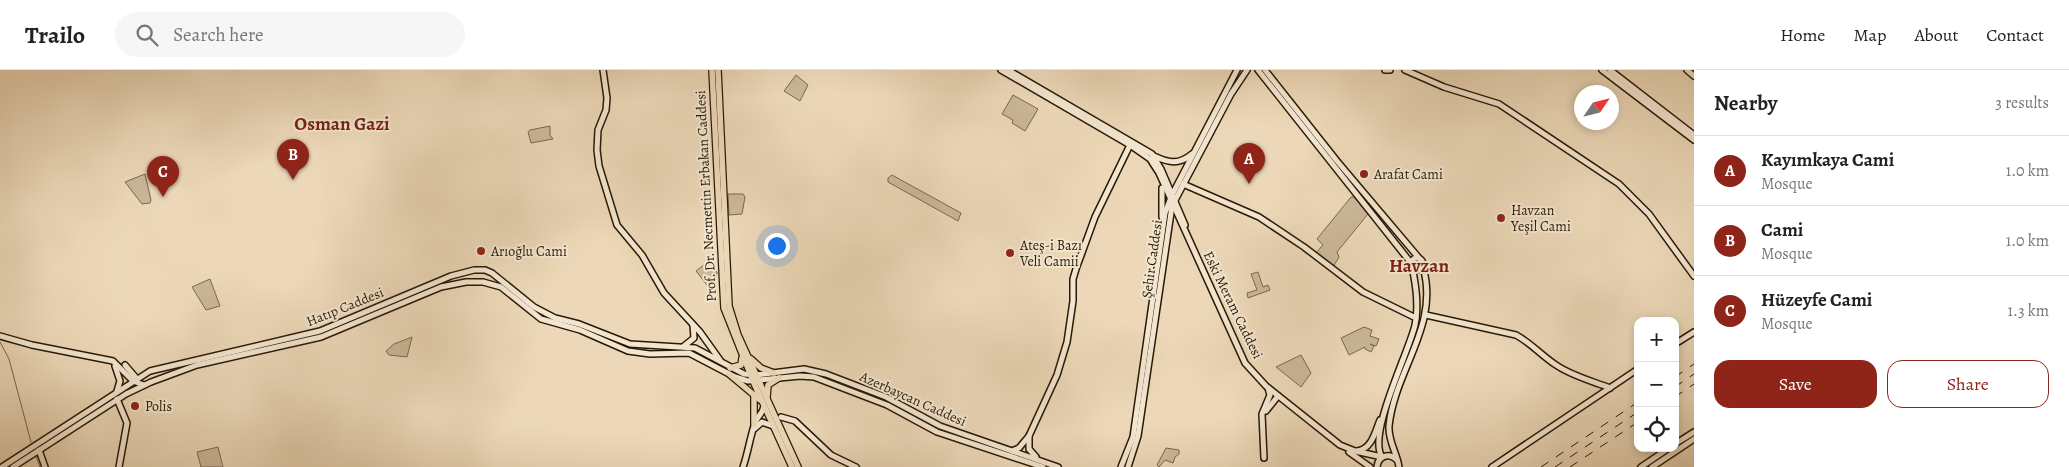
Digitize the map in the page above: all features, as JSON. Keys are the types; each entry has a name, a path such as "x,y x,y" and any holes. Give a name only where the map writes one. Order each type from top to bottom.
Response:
{"main road":[{"path":"603,70 607,98 606,110 598,130 597,150 617,225 642,255 664,293 693,325 728,369 766,403 798,467"},
{"name":"Prof. Dr. Necmettin Erbakan Caddesi","path":"712,70 722,297 727,319 766,403"},
{"name":"Prof. Dr. Necmettin Erbakan Caddesi","path":"718,70 726,288 731,314 744,355"},
{"name":"Eski Meram Caddesi","path":"1001,70 1130,145 1150,159 1172,201 1245,363 1268,388 1340,446 1382,457 1390,456 1399,465"},
{"name":"Eski Meram Caddesi","path":"1008,70 1152,154 1162,168 1182,228 1189,240"},
{"name":"Şehir Caddesi","path":"1121,467 1133,437 1164,234 1172,201 1194,153 1237,70"},
{"name":"Şehir Caddesi","path":"1172,201 1184,184 1231,94 1247,70"},
{"path":"1258,70 1417,271 1423,267"},
{"path":"1266,70 1337,161 1423,262 1426,276 1426,315 1393,401 1389,432 1399,465"},
{"path":"1385,70 1390,70"},
{"path":"1405,70 1444,87 1498,104 1619,184 1649,214 1694,276"},
{"path":"1602,70 1694,140"},
{"path":"1610,70 1694,135"},
{"path":"1687,70 1694,76"},
{"path":"1012,451 1019,448 1029,436 1048,398 1063,360 1073,301 1073,279 1076,269 1095,217 1130,145"},
{"path":"1152,154 1168,162 1176,162 1194,153"},
{"path":"1158,173 1163,195 1164,234"},
{"path":"1184,184 1259,217 1363,292 1416,318"},
{"path":"1164,234 1177,224 1182,228"},
{"name":"Şehir Caddesi","path":"1128,467 1138,436 1164,234"},
{"path":"1412,265 1419,258"},
{"path":"1355,451 1364,450 1370,443 1387,403 1416,318 1416,286 1412,265"},
{"path":"481,270 478,276 482,282 492,273"},
{"name":"Hatıp Caddesi","path":"13,467 116,396 135,380 157,368 320,331 437,281 464,272 481,270 492,273 534,307 555,318 579,324 630,344 684,346 702,354"},
{"path":"464,272 469,276 466,282"},
{"name":"Hatıp Caddesi","path":"2,467 116,396 160,378 197,365 321,337 441,287 466,282 482,282 500,287 542,319 580,330 628,351 650,354 684,352 702,354"},
{"path":"1426,315 1516,335 1528,341 1564,370 1610,388"},
{"path":"684,346 694,338 693,325"},
{"path":"1679,341 1694,332"},
{"path":"0,336 32,346 113,361 135,380 144,385"},
{"name":"Azerbaycan Caddesi","path":"702,354 728,369 755,378 814,378 878,402 937,432 1043,467"},
{"name":"Azerbaycan Caddesi","path":"702,354 728,369"},
{"path":"728,369 741,365 744,355 758,366 774,373"},
{"path":"113,361 120,381 116,396 123,409 127,423 119,467"},
{"path":"124,365 135,380"},
{"path":"157,368 152,374 153,377 160,378"},
{"name":"Azerbaycan Caddesi","path":"755,378 804,369 826,374 886,397 940,426 1058,467"},
{"path":"1492,467 1634,372"},
{"path":"754,424 763,412 768,385 779,378"},
{"path":"1268,388 1270,395 1262,414 1266,458 1264,416 1278,396"},
{"path":"743,467 753,432 754,394"},
{"path":"766,403 773,426 792,467"},
{"path":"1377,467 1382,457 1379,452 1380,432 1387,403"},
{"path":"781,417 795,421 831,455 856,467"},
{"path":"753,432 756,426 762,422 773,426"},
{"path":"1679,441 1694,432"},
{"path":"1029,436 1029,449 1039,459"},
{"path":"1652,467 1694,439"},
{"path":"1340,446 1370,467"},
{"path":"39,450 45,467"},
{"path":"1641,467 1664,452"}],"shaded area":[{"path":"796,75 808,85 800,101 784,91"},
{"path":"1013,95 1038,109 1025,131 1012,123 1013,120 1002,114"},
{"path":"550,126 550,135 553,139 531,143 528,132 530,130"},
{"path":"145,174 151,200 150,203 142,204 125,182"},
{"path":"892,175 961,213 958,221 888,182 888,178"},
{"path":"728,194 743,194 745,197 742,214 729,215"},
{"path":"1351,197 1354,197 1368,214 1337,252 1339,257 1333,267 1315,254 1323,245 1317,239"},
{"path":"705,264 717,272 714,294 696,271"},
{"path":"1258,272 1263,287 1268,285 1270,290 1248,298 1247,293 1257,290 1251,274"},
{"path":"210,279 220,306 206,310 192,287"},
{"path":"1364,327 1372,330 1370,336 1379,339 1376,346 1370,344 1374,346 1371,352 1365,349 1365,347 1349,355 1341,338"},
{"path":"412,337 407,357 389,355 386,351 394,344"},
{"path":"1301,355 1311,373 1301,387 1276,367"},
{"path":"218,447 223,467 201,467 197,452"},
{"path":"1166,448 1179,450 1179,454 1175,457 1173,463 1165,460 1159,467 1157,465"}],"waterway":[{"path":"0,342 9,359 31,442"},
{"path":"36,456 40,467"}],"railway":[{"path":"1679,374 1694,364"},
{"path":"1679,384 1694,374"},
{"path":"1679,394 1694,384"},
{"path":"1541,467 1634,405"},
{"path":"1555,467 1634,415"},
{"path":"1570,467 1634,425"}],"place":[{"name":"Arafat Cami","path":"1364,174"},
{"name":"Cami","path":"293,180"},
{"name":"Kayımkaya Cami","path":"1249,184"},
{"name":"Hüzeyfe Cami","path":"163,197"},
{"name":"Havzan Yeşil Cami","path":"1501,218"},
{"name":"Arıoğlu Cami","path":"481,251"},
{"name":"Ateş-i Bazı Veli Camii","path":"1010,253"},
{"name":"Polis","path":"135,406"}],"district":[{"name":"Osman Gazi","path":"342,124"},
{"name":"Havzan","path":"1419,266"}]}
